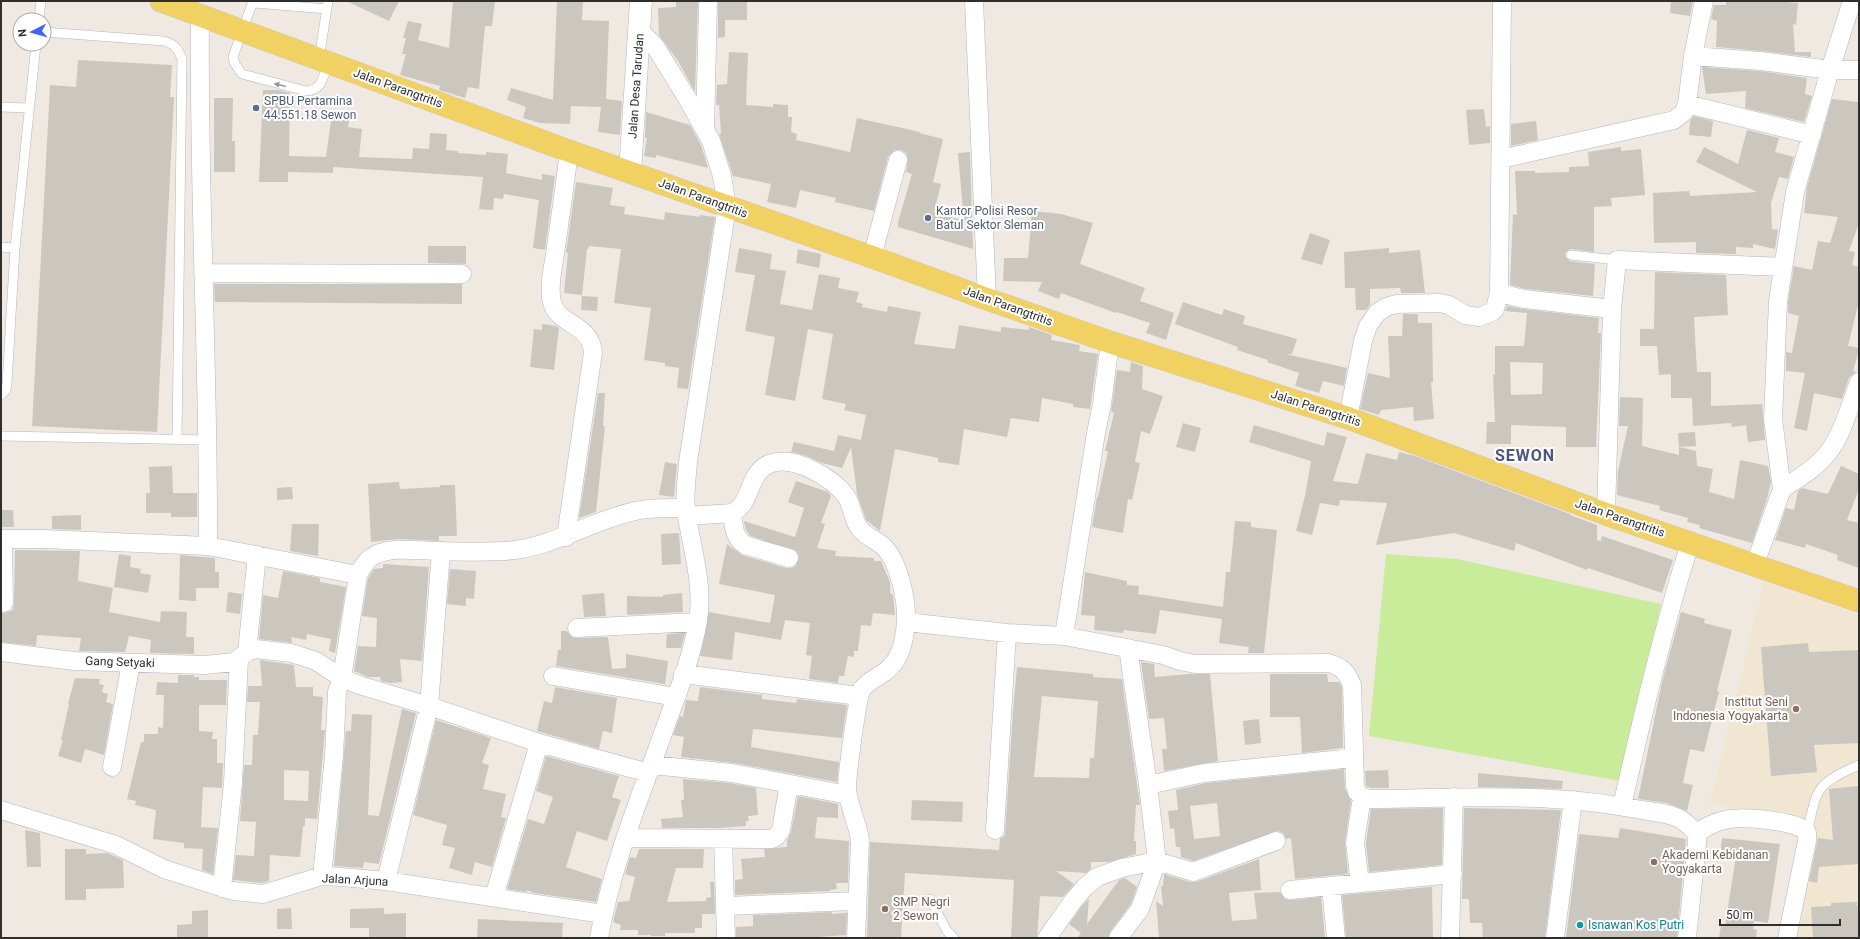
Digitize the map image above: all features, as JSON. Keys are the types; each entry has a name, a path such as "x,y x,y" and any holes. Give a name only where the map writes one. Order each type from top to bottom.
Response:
{"main road":[{"name":"Jalan Parangtritis","path":"162,1 196,9 242,31 323,61 569,151 872,257 987,300 1110,342 1348,418 1606,514 1859,601"}],"street":[{"name":"Jalan Desa Tarudan","path":"630,172 641,1"},
{"path":"705,130 708,1"},
{"path":"974,1 987,300"},
{"path":"1348,418 1363,341 1368,326 1377,313 1386,307 1396,304 1440,303 1450,305 1465,316 1479,317 1492,312 1495,309 1499,293 1502,1"},
{"path":"1501,159 1674,120 1684,112 1687,104 1693,56 1704,1"},
{"path":"1755,564 1782,489 1773,419 1778,301 1795,192 1830,70 1852,1"},
{"path":"196,9 209,440 208,546"},
{"path":"599,938 603,914 625,838 676,697 698,622 700,604 698,580 686,512 688,462 727,206 716,156 705,130 655,46 639,30"},
{"path":"1693,56 1761,61 1830,70 1859,70"},
{"path":"1687,104 1812,135"},
{"path":"566,537 593,352 590,338 584,331 558,313 551,302 553,268 569,151"},
{"path":"872,257 898,160"},
{"path":"1606,514 1612,309 1617,260 1783,267"},
{"path":"203,273 462,274"},
{"path":"1499,293 1524,299 1612,309"},
{"path":"1064,636 1096,433 1102,404 1110,342"},
{"path":"1782,489 1807,473 1830,451 1846,421 1859,382"},
{"path":"322,876 334,756 337,692 342,678 358,575 362,567 375,554 406,550 441,551 522,549 535,547 566,537 633,511 644,509 732,513 739,509 757,472 767,464 778,462 793,463 827,478 846,496 860,530 880,543 890,554 902,588 906,622 902,644 893,664 867,684 859,696 848,777 848,796 858,828 860,840 856,901 856,938"},
{"path":"732,513 738,540 745,545 790,558"},
{"path":"4,603 2,539 208,546 358,575"},
{"path":"1622,806 1643,714 1677,583 1690,543"},
{"path":"386,881 429,706 441,551"},
{"path":"222,888 233,784 243,655 256,555"},
{"path":"577,628 698,622"},
{"path":"906,622 1007,633 1064,636 1164,655 1180,662 1195,664 1329,663 1343,669 1349,675 1352,685 1355,785 1357,792 1362,796 1370,799 1523,797 1573,800 1622,806 1680,819 1697,833"},
{"path":"995,830 1007,633"},
{"path":"1118,938 1140,909 1157,861 1148,784 1128,648"},
{"name":"Gang Setyaki","path":"1,652 74,661 216,665 234,662 243,655 256,649 292,653 316,661 342,678 359,685 429,706 539,743 650,769 732,773 848,796"},
{"path":"112,767 131,662"},
{"path":"683,674 859,696"},
{"path":"554,676 676,697"},
{"path":"494,897 539,743"},
{"path":"1148,784 1204,773 1353,758"},
{"path":"625,838 766,840 776,837 780,830 789,784"},
{"path":"1360,883 1355,843 1362,796"},
{"path":"1450,938 1454,797"},
{"path":"1555,938 1573,800"},
{"name":"Jalan Arjuna","path":"1,810 116,845 164,869 222,888 248,893 264,894 322,876 386,881 603,914"},
{"path":"1697,833 1719,821 1736,819 1786,823 1802,828 1807,832 1807,840 1788,938"},
{"path":"1687,938 1697,833"},
{"path":"723,839 726,938"},
{"path":"1047,938 1073,901 1096,877 1122,868 1157,861 1193,872 1276,841"},
{"path":"1290,890 1453,874"},
{"path":"1331,887 1336,938"},
{"path":"725,906 856,901"}],"lane":[{"path":"40,12 41,1"},
{"path":"253,2 327,5 323,61 319,86 312,91 306,91 249,77 242,74 238,69 233,57 253,2"},
{"path":"52,33 164,41 174,44 179,50 182,59 177,439"},
{"path":"1,395 6,390 7,383 15,248 35,52"},
{"path":"1,107 29,108"},
{"path":"1,247 15,248"},
{"path":"1571,255 1617,260"},
{"path":"1,436 209,440"},
{"path":"1807,832 1818,792 1824,785 1859,765"},
{"path":"930,899 947,931 954,938"}],"shaded area":[{"name":"Institut Seni Indonesia Yogyakarta","path":"1764,581 1859,615 1859,938 1791,938 1807,824 1710,803"}],"green space":[{"path":"1386,554 1457,559 1661,604 1620,781 1369,736"}],"building":[{"path":"346,1 399,1 389,21"},
{"path":"453,1 495,1 492,26 485,26 479,89 468,87 465,98 439,90 440,86 400,75 406,54 402,54 406,38 403,38 408,21 422,24 418,40 449,48"},
{"path":"557,1 583,1 582,20 609,21 606,99 622,101 620,135 598,132 601,107 571,106 570,124 540,123 523,118 526,107 507,100 511,88 553,100"},
{"path":"676,1 698,1 695,92 678,61 659,35 658,8 676,7"},
{"path":"718,1 747,1 747,20 725,20 725,37 718,38"},
{"path":"1671,1 1693,1 1690,16 1670,13"},
{"path":"1726,1 1776,1 1798,3 1796,25 1793,24 1795,52 1811,52 1811,57 1716,47 1717,21 1711,19 1714,5 1726,5"},
{"path":"729,52 748,53 746,105 773,107 773,104 788,105 788,117 792,117 791,132 797,134 796,140 850,152 857,118 920,132 919,133 943,139 933,182 941,184 934,212 964,221 958,153 970,152 973,249 898,227 898,222 912,174 906,172 908,158 906,153 901,150 895,150 888,157 874,211 835,202 836,198 800,190 796,208 767,202 771,184 733,176 719,134 721,134 719,105 716,105 717,85 727,84"},
{"path":"78,60 172,65 170,97 174,97 157,432 32,426 50,85 76,87"},
{"path":"1702,67 1760,71 1807,78 1805,94 1812,96 1804,122 1745,108 1746,91 1706,94"},
{"path":"263,90 279,90 290,93 289,156 326,157 332,114 350,116 348,127 362,129 359,157 412,159 413,148 429,149 430,133 447,134 446,150 458,151 458,153 486,155 486,152 508,154 506,173 542,180 542,174 555,176 545,250 533,248 539,200 504,194 503,199 494,198 493,210 479,209 483,177 333,167 333,173 288,172 288,182 259,182"},
{"path":"214,98 233,98 232,141 235,141 235,172 214,172"},
{"path":"1832,99 1859,102 1859,223 1849,251 1855,252 1852,265 1859,267 1859,301 1848,346 1859,348 1859,350 1853,371 1856,372 1849,378 1842,399 1814,393 1807,431 1794,428 1805,373 1786,371 1786,352 1792,353 1799,316 1788,313 1788,302 1794,266 1812,270 1818,241 1830,243 1838,217 1804,213 1807,187"},
{"path":"1484,109 1486,127 1490,126 1490,143 1469,145 1466,110"},
{"path":"646,112 690,125 701,145 708,168 656,155 656,158 644,156 647,138 645,138"},
{"path":"1693,116 1713,121 1711,137 1689,135 1690,121"},
{"path":"1536,121 1538,140 1511,146 1511,124"},
{"path":"1747,130 1779,138 1775,152 1794,157 1788,179 1779,177 1771,203 1772,229 1778,230 1775,249 1753,244 1753,248 1736,247 1736,254 1696,253 1696,242 1654,243 1653,193 1689,191 1690,196 1757,192 1696,162 1704,147 1738,164"},
{"path":"1621,147 1621,151 1641,149 1645,195 1611,198 1612,206 1594,207 1594,252 1571,249 1565,254 1566,258 1570,261 1595,264 1593,296 1526,289 1510,285 1513,214 1517,215 1515,171 1535,171 1535,173 1569,172 1569,167 1589,166 1588,152"},
{"path":"576,182 613,188 610,205 625,207 624,214 664,220 665,212 700,217 700,215 715,217 688,389 677,388 679,368 665,366 665,363 644,360 651,308 614,303 621,249 589,246 587,249 582,295 564,293 568,253 566,252"},
{"path":"1032,211 1061,214 1093,223 1080,264 1145,288 1140,301 1174,313 1166,340 1146,333 1150,323 1117,312 1116,313 1061,293 1059,299 1038,291 1042,282 1003,281 1004,258 1028,258"},
{"path":"1310,233 1330,240 1322,265 1301,259"},
{"path":"428,246 466,246 466,264 428,263"},
{"path":"739,248 772,254 770,269 786,271 780,304 812,310 819,274 840,278 838,288 859,292 856,302 863,304 862,307 887,312 888,306 921,312 914,344 955,349 959,325 1001,332 1001,327 1029,330 1029,327 1052,335 1051,340 1080,345 1079,351 1098,354 1090,409 1073,407 1073,404 1042,398 1039,422 1011,418 1007,437 964,429 959,465 938,462 938,458 895,449 880,531 866,520 857,494 851,447 842,468 822,463 806,456 791,452 794,442 834,451 838,435 861,440 866,415 844,410 846,404 822,399 833,334 808,329 795,401 765,395 775,337 745,331 755,275 735,272"},
{"path":"1389,248 1389,253 1420,250 1425,293 1401,293 1400,288 1370,289 1370,305 1366,310 1356,310 1355,288 1345,288 1344,252"},
{"path":"798,249 821,254 819,268 796,263"},
{"path":"1655,272 1726,275 1728,315 1694,317 1697,372 1711,372 1711,406 1762,404 1765,440 1748,442 1746,425 1732,427 1731,423 1693,426 1692,398 1671,398 1671,374 1659,375 1657,346 1640,346 1640,329 1654,329"},
{"path":"214,284 462,284 462,304 215,302"},
{"path":"582,296 598,297 597,311 581,310"},
{"path":"1183,302 1222,315 1224,309 1245,316 1243,324 1297,339 1292,354 1286,354 1347,368 1344,386 1323,381 1319,393 1295,386 1299,373 1267,362 1268,360 1237,350 1238,347 1175,324"},
{"path":"1507,306 1599,318 1598,333 1601,333 1596,447 1566,447 1566,427 1511,425 1511,444 1486,444 1487,422 1495,422 1493,375 1495,374 1495,346 1524,346 1527,313 1505,311","holes":["1510,362 1543,363 1542,394 1511,395"]},
{"path":"1403,314 1418,314 1418,323 1432,323 1433,382 1431,382 1434,419 1414,421 1413,407 1381,410 1379,415 1360,409 1368,373 1390,378 1388,336 1402,336"},
{"path":"542,324 556,326 559,328 554,370 530,367 534,329 542,330"},
{"path":"1131,362 1143,366 1142,389 1163,396 1150,434 1141,431 1135,462 1140,463 1132,500 1128,499 1123,533 1092,527 1097,497 1108,451 1105,451 1114,413 1111,412 1117,370 1130,372"},
{"path":"598,393 605,393 603,426 605,426 596,512 579,518"},
{"path":"1620,397 1643,398 1642,446 1679,455 1679,447 1696,451 1697,466 1713,469 1709,492 1734,499 1740,460 1768,466 1771,482 1767,499 1752,543 1699,528 1700,525 1687,522 1688,518 1659,510 1660,506 1617,495 1618,471 1628,426 1619,426"},
{"path":"1183,423 1201,428 1195,452 1176,447"},
{"path":"1254,425 1324,446 1327,432 1347,437 1333,481 1358,484 1366,453 1397,460 1399,452 1415,456 1597,525 1597,540 1601,541 1602,536 1673,560 1662,593 1588,568 1587,570 1516,543 1514,551 1454,533 1376,545 1387,503 1340,500 1339,506 1320,503 1312,535 1296,531 1305,496 1311,461 1249,442"},
{"path":"1695,432 1696,446 1679,447 1678,433"},
{"path":"665,462 677,464 674,497 659,495"},
{"path":"172,466 173,493 197,493 197,517 171,517 171,513 146,513 146,493 150,493 149,467"},
{"path":"1841,466 1859,474 1859,489 1847,520 1859,523 1859,568 1837,560 1838,555 1806,544 1805,548 1775,540 1786,508 1794,510 1798,491 1802,488 1828,494"},
{"path":"796,481 828,492 831,496 821,523 825,524 817,548 836,551 835,556 874,558 874,561 881,561 890,582 890,593 893,595 895,615 873,613 871,626 861,625 858,651 854,651 854,657 848,656 844,676 839,676 838,683 809,679 812,656 806,655 810,623 785,620 781,640 735,632 732,660 700,656 709,612 770,623 775,595 719,584 727,544 742,555 786,568 792,568 796,565 799,556 796,551 750,536 746,530 744,521 795,537 804,508 788,502"},
{"path":"399,482 400,489 455,485 457,536 439,536 439,541 398,539 371,542 368,484"},
{"path":"292,487 293,499 277,500 277,488"},
{"path":"1,510 13,510 14,527 1,527"},
{"path":"81,515 81,530 52,529 52,516"},
{"path":"1235,521 1251,522 1251,527 1277,530 1264,653 1248,653 1249,647 1219,643 1222,619 1160,610 1156,634 1124,630 1123,633 1094,630 1095,616 1081,615 1085,572 1127,581 1127,585 1139,586 1138,594 1223,607 1226,572 1230,572"},
{"path":"292,524 319,524 318,556 290,551"},
{"path":"679,533 681,564 662,565 661,534"},
{"path":"15,550 80,551 78,581 113,588 109,612 160,622 161,611 187,612 186,637 194,637 194,654 150,653 151,640 129,636 125,652 79,651 81,638 37,635 36,646 1,642 1,613 13,610"},
{"path":"119,554 131,556 130,567 141,569 140,573 151,575 148,593 114,587"},
{"path":"180,555 215,558 215,572 219,572 219,588 196,588 196,601 179,600"},
{"path":"383,564 429,567 422,661 400,659 402,682 390,683 381,681 380,677 368,677 354,671 358,646 376,647 377,618 362,616 368,578 374,569 383,568"},
{"path":"450,569 476,571 474,599 466,598 466,606 447,604"},
{"path":"283,571 320,578 320,582 346,587 335,653 329,651 331,639 307,634 306,640 291,637 292,643 259,639 263,595 278,598"},
{"path":"228,592 242,594 240,614 226,612"},
{"path":"604,593 606,616 584,617 582,595"},
{"path":"682,593 683,612 627,615 627,596 663,597 663,595"},
{"path":"1681,612 1705,619 1704,623 1732,630 1704,752 1690,749 1683,783 1693,785 1687,811 1667,803 1638,799 1662,682"},
{"path":"561,631 567,631 572,637 577,638 608,637 612,669 626,668 626,654 668,661 665,684 556,666 558,650 561,650"},
{"path":"685,633 681,648 666,648 667,634"},
{"path":"1808,643 1809,652 1859,650 1859,743 1814,745 1817,772 1771,776 1761,647"},
{"path":"260,660 294,665 296,687 313,687 313,696 323,697 321,730 325,730 317,819 305,818 300,857 270,855 269,881 262,883 233,880 236,855 254,856 256,822 240,821 244,765 252,765 253,735 258,735 260,702 247,702 248,686 262,686","holes":["284,770 309,771 308,801 284,800"]},
{"path":"1141,662 1154,664 1155,677 1210,674 1218,761 1164,771 1162,749 1167,749 1164,718 1149,719"},
{"path":"1017,667 1093,674 1093,677 1122,679 1140,805 1136,805 1134,841 1136,841 1136,854 1109,862 1091,862 1091,869 1086,873 1056,871 1074,884 1063,897 1040,896 1037,938 1011,938 1014,880 905,873 901,938 867,938 870,842 999,850 1000,839 1005,835","holes":["1042,696 1098,701 1094,758 1090,758 1089,778 1034,777"]},
{"path":"1270,674 1327,674 1328,682 1339,682 1342,687 1343,748 1302,753 1300,717 1270,717"},
{"path":"178,675 194,675 194,677 199,677 199,680 227,680 226,705 199,705 199,731 213,732 212,739 217,739 217,763 223,763 222,788 203,787 201,827 218,828 213,874 202,870 203,849 184,848 184,843 153,839 156,810 135,805 136,801 127,799 141,742 144,742 144,734 158,734 158,727 163,728 164,695 156,695 157,682 178,683"},
{"path":"75,678 100,679 99,684 104,685 102,692 108,694 106,702 113,704 104,755 85,749 81,763 58,756 63,740 61,740"},
{"path":"555,687 617,698 612,733 603,731 599,749 537,731 544,701 552,703"},
{"path":"700,687 762,695 762,699 796,703 797,699 847,705 842,738 753,729 751,747 839,762 837,782 734,763 681,757 684,737 673,735 680,716 683,717 686,700 698,701"},
{"path":"402,709 416,713 379,864 364,862 363,868 334,866 346,731 351,731 352,714 372,715 368,815 379,816"},
{"path":"1259,719 1261,743 1245,745 1243,721"},
{"path":"436,720 491,738 482,763 489,765 483,789 506,794 501,817 506,818 492,867 475,862 472,875 449,868 455,848 442,845 447,825 413,815"},
{"path":"546,756 619,776 612,797 621,800 607,841 577,831 566,867 602,879 596,902 534,893 527,890 527,892 507,889 528,819 544,824 553,797 536,791"},
{"path":"1344,769 1345,788 1351,801 1345,842 1348,874 1295,879 1291,838 1286,839 1283,833 1277,831 1193,861 1181,857 1180,847 1176,847 1174,828 1170,829 1168,811 1178,810 1176,790 1206,783","holes":["1217,803 1220,836 1194,839 1190,806"]},
{"path":"1388,770 1389,788 1371,788 1366,786 1365,771"},
{"path":"1478,773 1563,781 1562,789 1478,787"},
{"path":"683,779 730,783 777,792 756,788 758,815 748,816 749,821 746,821 746,826 720,828 662,828 661,819 683,817 681,800 684,800"},
{"path":"1859,786 1859,864 1819,867 1817,883 1809,881 1818,838 1833,840 1829,789"},
{"path":"798,796 838,804 838,818 817,817 815,838 849,841 848,883 836,883 837,889 830,890 831,891 735,895 735,880 743,879 741,859 765,857 764,849 787,847 787,840 791,832"},
{"path":"912,800 963,802 962,822 911,820"},
{"path":"1443,808 1442,865 1369,872 1366,843 1371,809"},
{"path":"1464,808 1561,810 1545,938 1483,938 1482,923 1470,923 1469,899 1462,899"},
{"path":"1620,828 1686,839 1677,938 1566,938 1579,834 1618,838"},
{"path":"25,830 40,833 41,867 27,867"},
{"path":"1722,838 1780,844 1768,923 1754,921 1753,929 1757,930 1756,938 1719,938 1721,925 1725,926 1736,856 1720,855"},
{"path":"65,849 86,849 86,854 107,853 123,860 124,888 86,889 86,900 65,900"},
{"path":"639,849 704,849 703,868 676,868 667,902 706,901 706,898 711,897 710,882 714,882 715,914 702,914 702,928 695,928 695,933 665,933 665,936 651,936 638,935 638,930 620,930 621,925 613,922 618,902 629,901 635,877 625,874 630,857 636,858"},
{"path":"1259,859 1261,890 1229,893 1232,921 1257,919 1254,893 1280,892 1285,899 1291,900 1321,897 1325,938 1159,938 1156,901 1163,906 1161,886 1163,886 1164,874 1190,882 1196,882"},
{"path":"1125,878 1137,887 1131,904 1110,932 1108,938 1077,938 1081,933 1069,924 1081,907 1089,899 1087,924 1119,880"},
{"path":"1441,886 1432,887 1433,938 1346,938 1342,895"},
{"path":"1857,902 1857,906 1859,906 1859,938 1813,938 1811,907 1831,906 1831,903"},
{"path":"291,908 292,929 277,929 277,909"},
{"path":"384,908 384,914 406,913 406,938 369,938 369,928 350,928 350,909"},
{"path":"208,910 208,938 177,938 177,925 192,924 192,911"},
{"path":"832,912 832,914 847,913 846,935 805,938 736,938 736,927 753,926 753,915"},
{"path":"478,919 563,923 562,938 477,938"}],"place":[{"name":"SPBU Pertamina 44.551.18 Sewon","path":"256,108"},
{"name":"Kantor Polisi Resor Batul Sektor Sleman","path":"928,218"},
{"name":"Institut Seni Indonesia Yogyakarta","path":"1796,709"},
{"name":"Akademi Kebidanan Yogyakarta","path":"1654,862"},
{"name":"SMP Negri 2 Sewon","path":"885,909"},
{"name":"Isnawan Kos Putri","path":"1580,925"}],"district":[{"name":"SEWON","path":"1525,455"}]}
